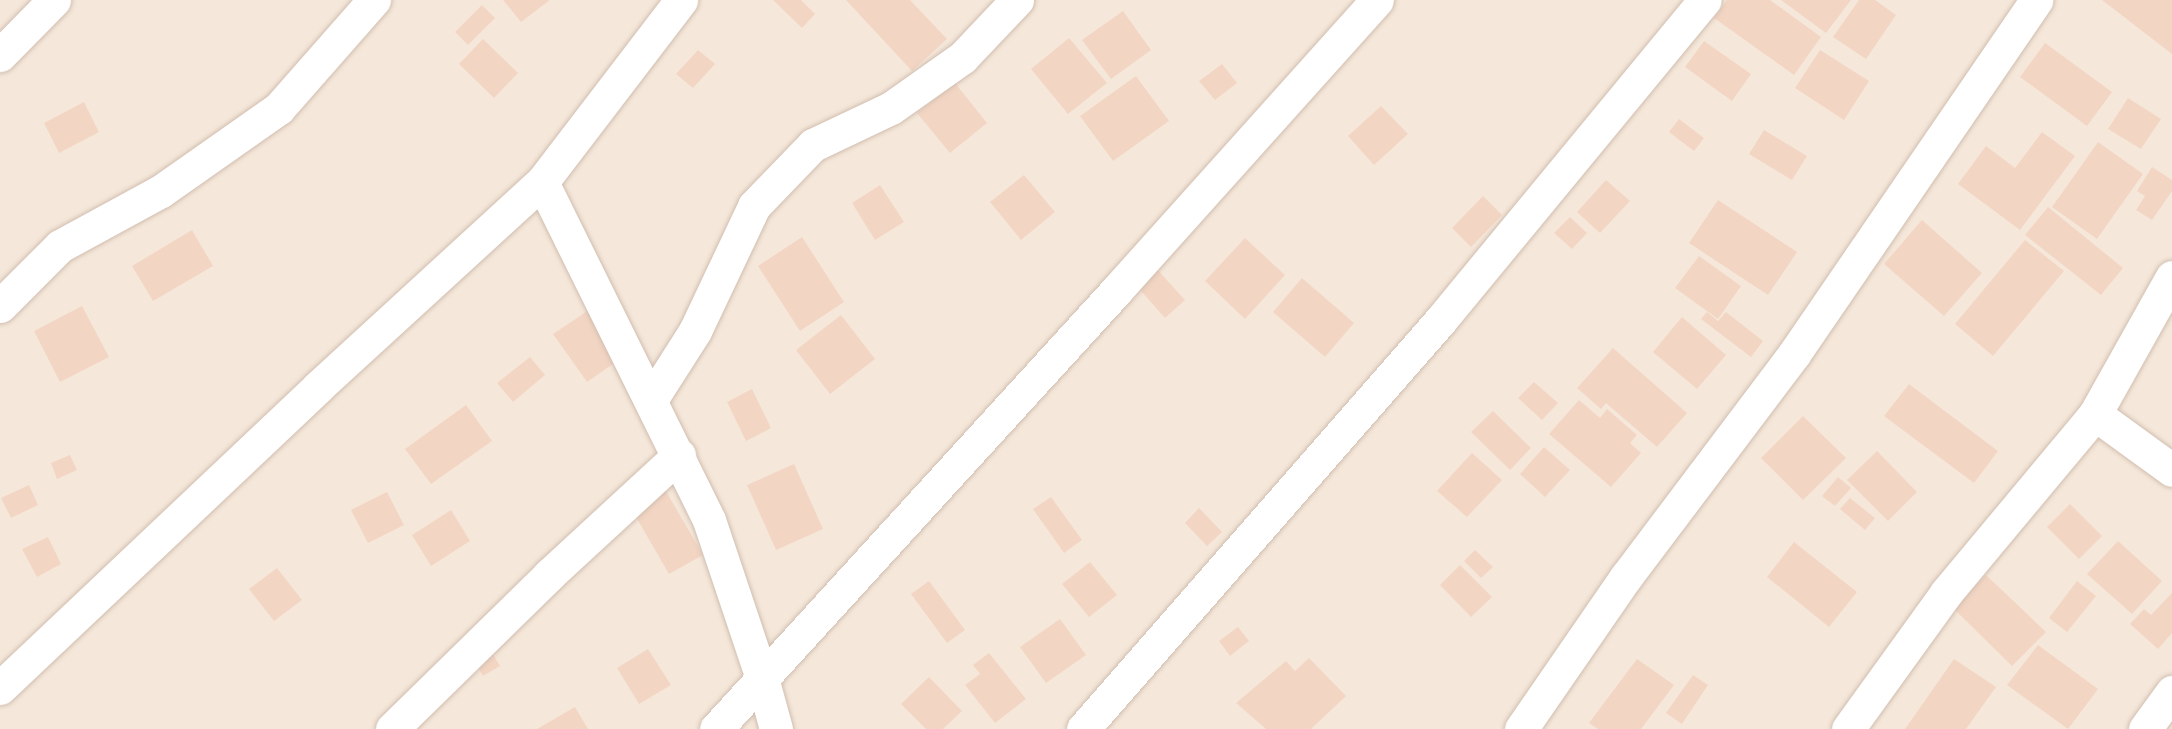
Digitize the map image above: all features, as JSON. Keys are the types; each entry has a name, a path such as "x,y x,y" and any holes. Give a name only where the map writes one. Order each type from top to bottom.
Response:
{"street":[{"path":"0,55 54,0"},
{"path":"0,306 60,246 161,191 279,108 374,0"},
{"path":"0,688 318,387 542,182 681,0"},
{"path":"651,400 695,331 754,206 813,145 891,108 962,58 1017,0"},
{"path":"716,729 1115,292 1377,0"},
{"path":"1083,729 1440,321 1705,0"},
{"path":"1521,729 1626,577 1794,354 2036,0"},
{"path":"542,182 679,455 709,520 762,678 776,729"},
{"path":"1848,729 1946,593 2094,414 2172,277"},
{"path":"2094,414 2172,470"},
{"path":"392,729 549,574 679,455"},
{"path":"2145,729 2172,692"}],"shaded area":[{"path":"0,0 2172,0 2172,729 0,729"}],"building":[{"path":"503,0 550,0 521,22"},
{"path":"773,0 801,0 815,14 802,28"},
{"path":"846,0 910,0 947,39 912,71"},
{"path":"1727,0 1770,0 1821,37 1794,75 1714,18"},
{"path":"1781,0 1851,0 1826,33"},
{"path":"1859,0 1875,0 1896,15 1866,59 1833,37"},
{"path":"2102,0 2172,0 2172,54"},
{"path":"482,5 495,18 468,45 455,32"},
{"path":"1123,11 1151,50 1111,79 1082,40"},
{"path":"1069,38 1107,83 1068,114 1031,69"},
{"path":"483,39 518,73 494,98 459,64"},
{"path":"1704,41 1751,74 1732,101 1685,67"},
{"path":"2045,43 2112,92 2087,126 2020,77"},
{"path":"698,50 715,64 693,88 676,74"},
{"path":"1820,50 1869,81 1844,120 1795,88"},
{"path":"1222,64 1237,83 1215,100 1199,81"},
{"path":"1136,76 1169,121 1113,161 1080,116"},
{"path":"955,83 987,123 950,153 917,113"},
{"path":"2128,98 2161,119 2141,149 2108,129"},
{"path":"84,102 99,132 59,153 44,123"},
{"path":"1381,106 1408,134 1374,165 1348,136"},
{"path":"1679,119 1704,138 1694,151 1669,132"},
{"path":"1764,130 1807,156 1792,180 1749,154"},
{"path":"2042,132 2075,156 2020,230 1958,184 1986,146 2015,168"},
{"path":"2098,142 2143,174 2097,239 2052,207"},
{"path":"2152,167 2172,180 2172,191 2152,220 2136,210 2145,196 2137,191"},
{"path":"1024,175 1055,212 1021,240 990,202"},
{"path":"1606,180 1630,201 1600,233 1577,212"},
{"path":"880,185 904,222 875,240 852,203"},
{"path":"1483,196 1502,215 1471,247 1452,228"},
{"path":"1718,200 1797,252 1768,295 1689,243"},
{"path":"2048,207 2123,268 2101,295 2025,235"},
{"path":"1570,217 1587,233 1572,249 1554,233"},
{"path":"1922,220 1982,273 1944,316 1884,264"},
{"path":"192,230 213,266 153,301 132,266"},
{"path":"802,237 844,302 800,331 758,266"},
{"path":"1245,238 1285,275 1245,319 1205,281"},
{"path":"2025,240 2064,271 1993,356 1955,324"},
{"path":"1699,256 1741,286 1718,319 1675,288"},
{"path":"1154,266 1185,300 1165,318 1134,283"},
{"path":"1302,278 1354,323 1325,357 1273,312"},
{"path":"82,306 109,357 60,382 34,331"},
{"path":"592,308 626,355 587,382 553,334"},
{"path":"1707,312 1718,321 1726,312 1763,341 1751,357 1701,319"},
{"path":"841,315 875,359 830,394 796,350"},
{"path":"1682,317 1726,355 1697,389 1653,352"},
{"path":"1613,348 1687,413 1657,447 1606,403 1601,409 1577,388"},
{"path":"530,357 545,375 513,402 497,383"},
{"path":"1534,382 1558,403 1542,420 1518,398"},
{"path":"1909,384 1998,451 1974,483 1884,416"},
{"path":"752,389 771,428 746,441 727,402"},
{"path":"1579,400 1600,418 1607,409 1637,435 1630,443 1641,453 1611,487 1549,434"},
{"path":"466,405 492,441 431,484 405,449"},
{"path":"1493,411 1531,448 1510,470 1471,432"},
{"path":"1803,416 1846,458 1803,500 1761,458"},
{"path":"1544,447 1570,470 1545,497 1520,474"},
{"path":"1877,451 1917,492 1888,521 1847,480"},
{"path":"1472,453 1502,480 1467,517 1437,491"},
{"path":"70,455 77,470 57,479 51,463"},
{"path":"794,464 823,529 776,550 747,485"},
{"path":"1838,477 1851,488 1835,506 1822,496"},
{"path":"29,485 38,505 11,518 1,498"},
{"path":"663,486 703,555 669,574 629,505"},
{"path":"387,492 404,525 368,543 351,510"},
{"path":"1051,497 1082,540 1064,553 1033,509"},
{"path":"1850,498 1875,518 1865,530 1840,509"},
{"path":"2070,504 2102,536 2079,559 2047,527"},
{"path":"1199,508 1222,532 1207,546 1185,523"},
{"path":"451,510 470,541 431,566 412,535"},
{"path":"48,537 61,564 37,577 22,549"},
{"path":"2118,541 2162,581 2132,614 2087,574"},
{"path":"1794,542 1857,592 1829,627 1767,577"},
{"path":"1475,550 1493,567 1481,578 1464,561"},
{"path":"1090,562 1117,595 1089,617 1062,584"},
{"path":"1460,565 1492,597 1471,617 1440,585"},
{"path":"277,568 302,600 274,621 249,589"},
{"path":"1986,575 2046,632 2012,666 1953,608"},
{"path":"929,581 965,630 947,643 911,594"},
{"path":"2077,581 2096,596 2067,632 2049,618"},
{"path":"2172,593 2172,633 2158,649 2130,624 2144,609 2151,615"},
{"path":"1060,619 1086,655 1046,683 1020,647"},
{"path":"1238,627 1249,641 1230,656 1219,641"},
{"path":"2038,645 2098,689 2068,729 2007,685"},
{"path":"648,649 671,685 639,704 617,668"},
{"path":"491,651 500,666 483,676 474,660"},
{"path":"989,653 1026,699 995,723 965,685 980,674 973,665"},
{"path":"1309,658 1346,696 1311,729 1266,729 1236,703 1286,661 1295,671"},
{"path":"1637,659 1674,685 1641,729 1598,729 1589,723"},
{"path":"1954,659 1996,687 1966,729 1905,729"},
{"path":"1693,675 1708,685 1682,724 1666,713"},
{"path":"929,677 962,711 943,729 926,729 901,704"},
{"path":"575,707 588,729 537,729"}]}
